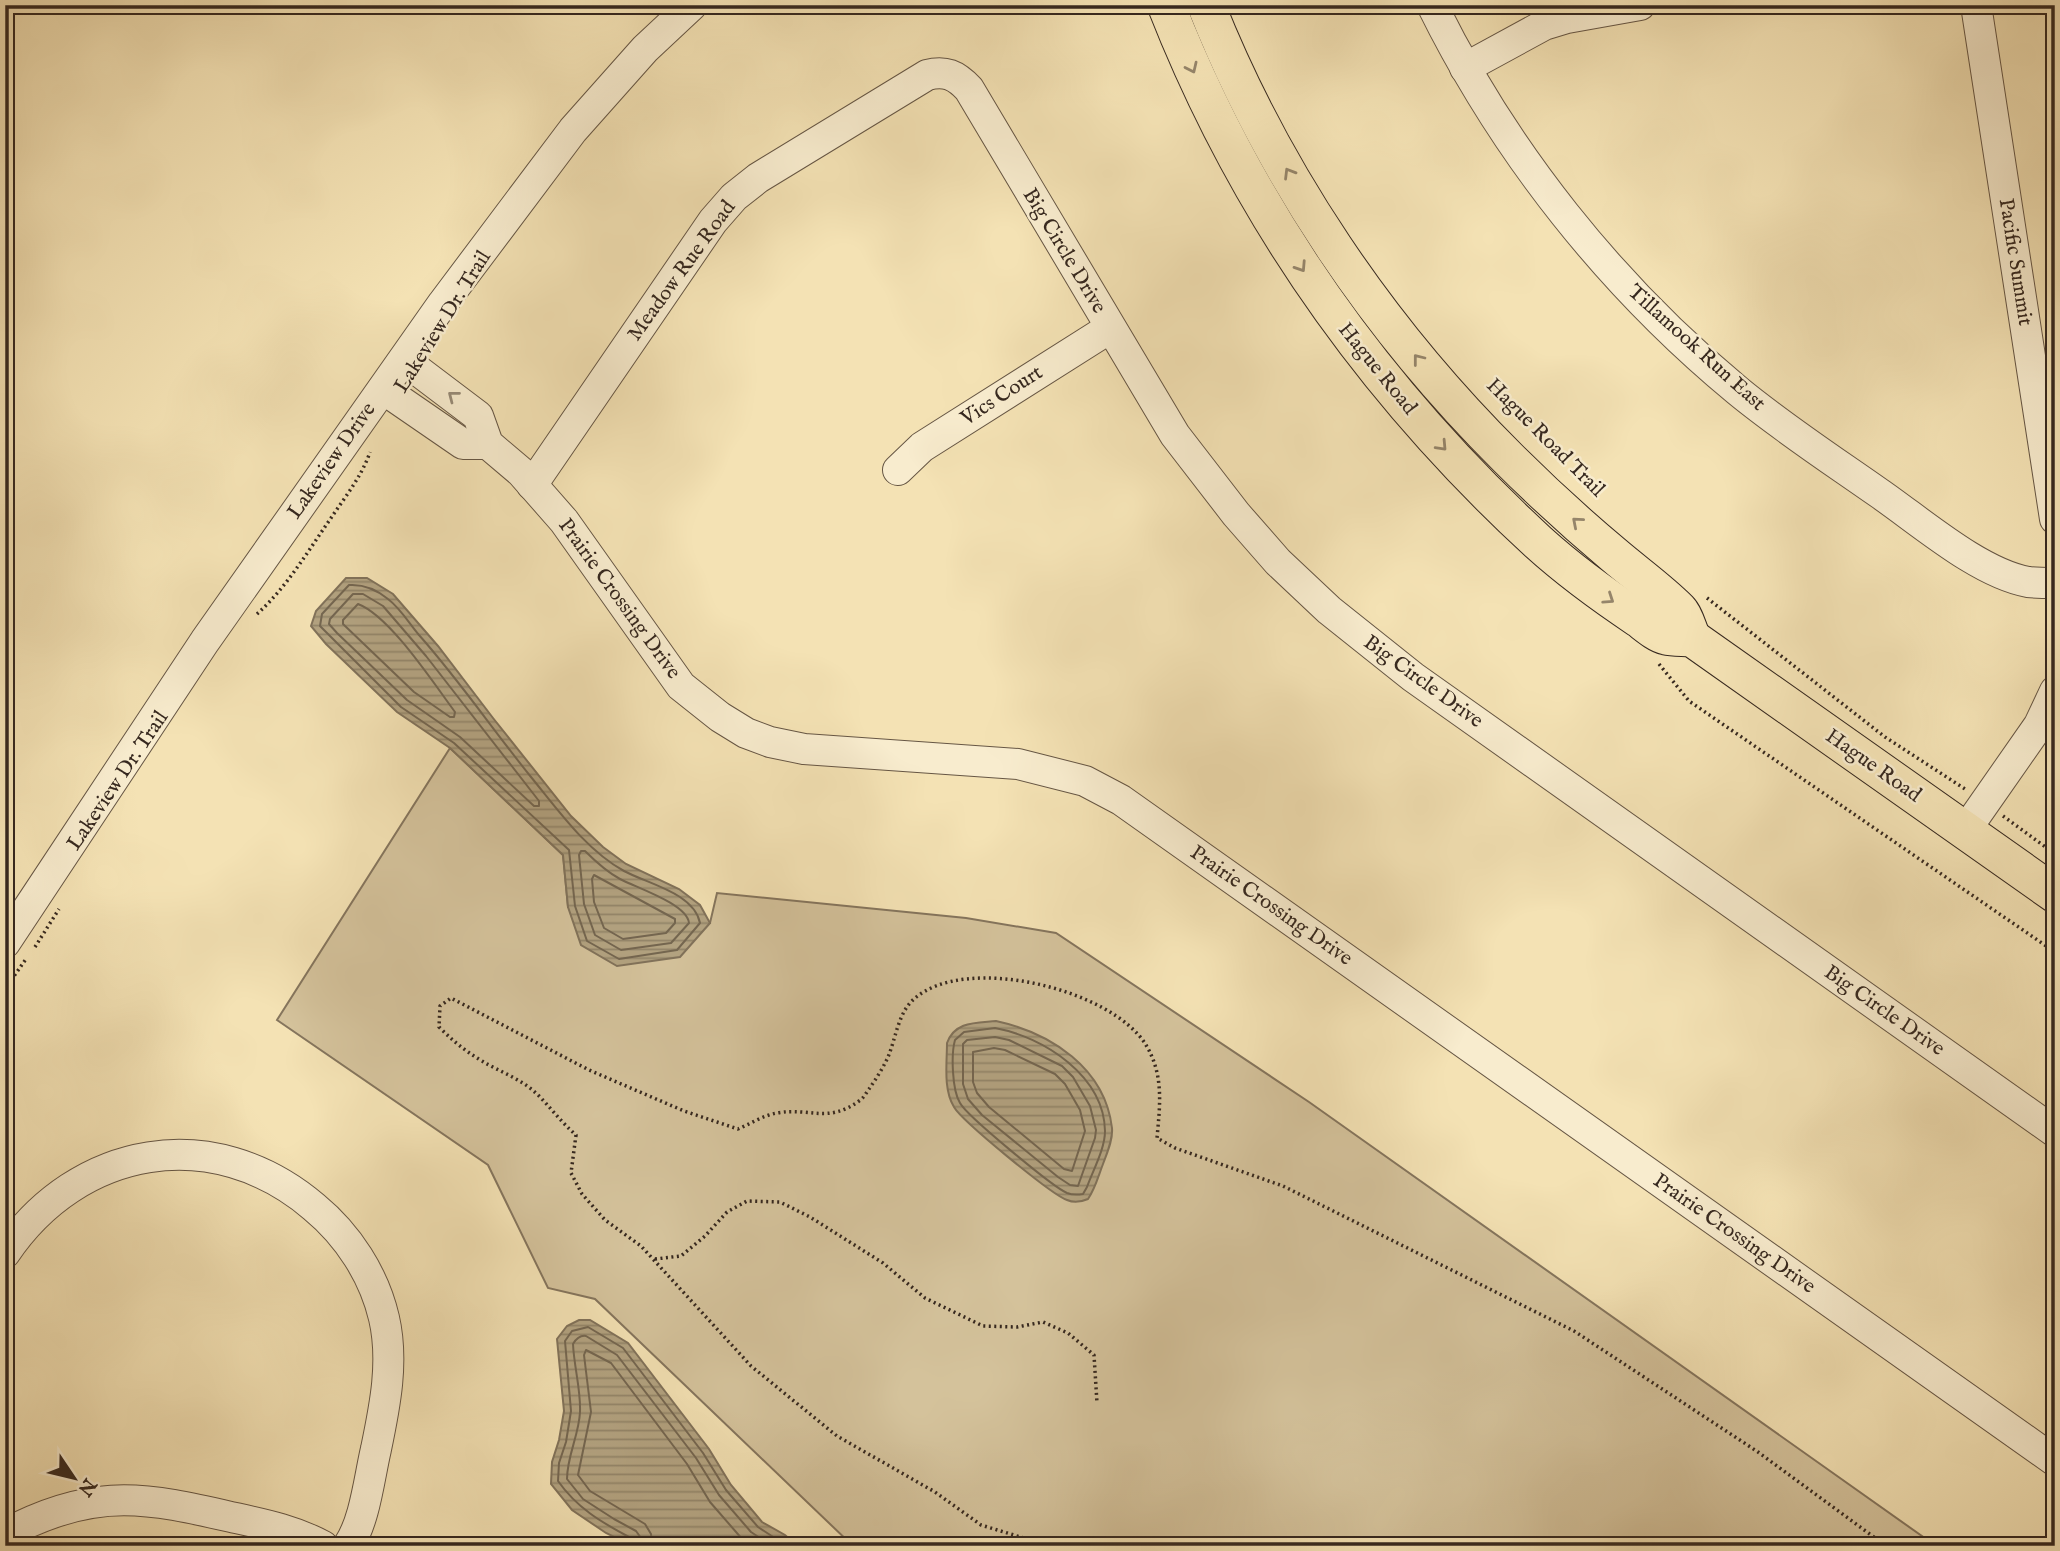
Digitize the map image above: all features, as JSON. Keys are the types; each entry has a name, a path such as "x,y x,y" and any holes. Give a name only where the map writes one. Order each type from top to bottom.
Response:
{"main road":[{"name":"Hague Road","path":"1166,5 1206,99 1261,204 1316,289 1376,370 1486,492 1575,575 1663,636 1692,638 2055,894"},
{"name":"Hague Road","path":"1206,5 1255,112 1284,165 1365,292 1466,414 1558,506 1681,611 1692,638"}],"street":[{"name":"Tillamook Run East","path":"1432,5 1465,68 1508,138 1567,218 1633,293 1705,362 1764,411 1967,555 2008,576 2028,582 2055,583"},
{"path":"1465,68 1544,25 1567,18 1640,5"},
{"name":"Pacific Summit","path":"1976,5 2055,519"},
{"name":"Lakeview Drive","path":"22,950 205,641 404,360 573,130 630,65 704,9"},
{"name":"Meadow Rue Road","path":"532,485 713,220 734,197 758,178 927,75 940,71 953,75"},
{"name":"Big Circle Drive","path":"953,75 968,89 1175,435 1236,514 1278,562 1329,610 1424,685 2055,1132"},
{"name":"Vics Court","path":"898,470 922,447 1110,328"},
{"name":"Prairie Crossing Drive","path":"404,360 478,416 488,444 521,472 590,555 681,686 720,717 746,733 770,742 804,749 1018,764 1085,781 1121,800 2055,1461"},
{"path":"383,389 463,444 488,444"},
{"path":"1965,831 2039,725 2055,691"},
{"path":"5,1253 20,1231 63,1191 118,1164 143,1158 191,1155 239,1164 284,1184 320,1212 337,1228 357,1257 374,1289 388,1337 389,1365 381,1426 358,1528 348,1546"},
{"path":"17,1528 64,1507 96,1501 130,1499 278,1528 323,1546"}],"path":[{"path":"704,9 726,5"},
{"path":"256,614 275,597 322,530 365,468 374,444"},
{"path":"1706,597 1885,737 1958,785"},
{"path":"2020,829 2055,854"},
{"path":"5,989 22,950 60,907"},
{"path":"1050,1546 981,1525 935,1492 837,1436 751,1366 642,1246 605,1220 582,1195 571,1173 576,1135 558,1120 538,1095 508,1073 457,1045 439,1027 440,1006 451,998 589,1070 684,1111 737,1129 778,1113 835,1114 862,1100 883,1066 900,1020 913,999 945,981 993,978 1040,983 1085,999 1118,1016 1144,1042 1155,1064 1161,1091 1157,1138 1175,1148 1283,1186 1574,1331 1758,1452 1886,1546"},
{"path":"654,1259 681,1256 705,1236 727,1212 747,1201 779,1202 810,1217 883,1263 925,1298 983,1326 1017,1327 1043,1322 1068,1333 1094,1355 1097,1403"}],"shaded area":[{"path":"450,748 563,855 568,907 710,923 717,893 966,918 1056,933 1309,1102 1936,1546 853,1546 595,1299 548,1288 488,1165 277,1020"}],"water":[{"path":"346,578 367,578 393,594 438,646 571,816 603,847 626,864 679,889 700,905 710,923 680,957 617,966 581,945 568,907 563,855 450,748 397,712 326,644 311,626 316,611"},
{"path":"996,1021 1036,1034 1055,1044 1087,1071 1099,1088 1107,1107 1112,1133 1095,1187 1088,1199 1072,1202 1058,1195 989,1141 954,1107 947,1084 947,1043 955,1031 967,1024"},
{"path":"579,1320 590,1320 628,1343 709,1449 731,1485 762,1522 798,1546 632,1546 606,1533 572,1510 551,1484 552,1462 564,1411 557,1339 567,1326"}]}
